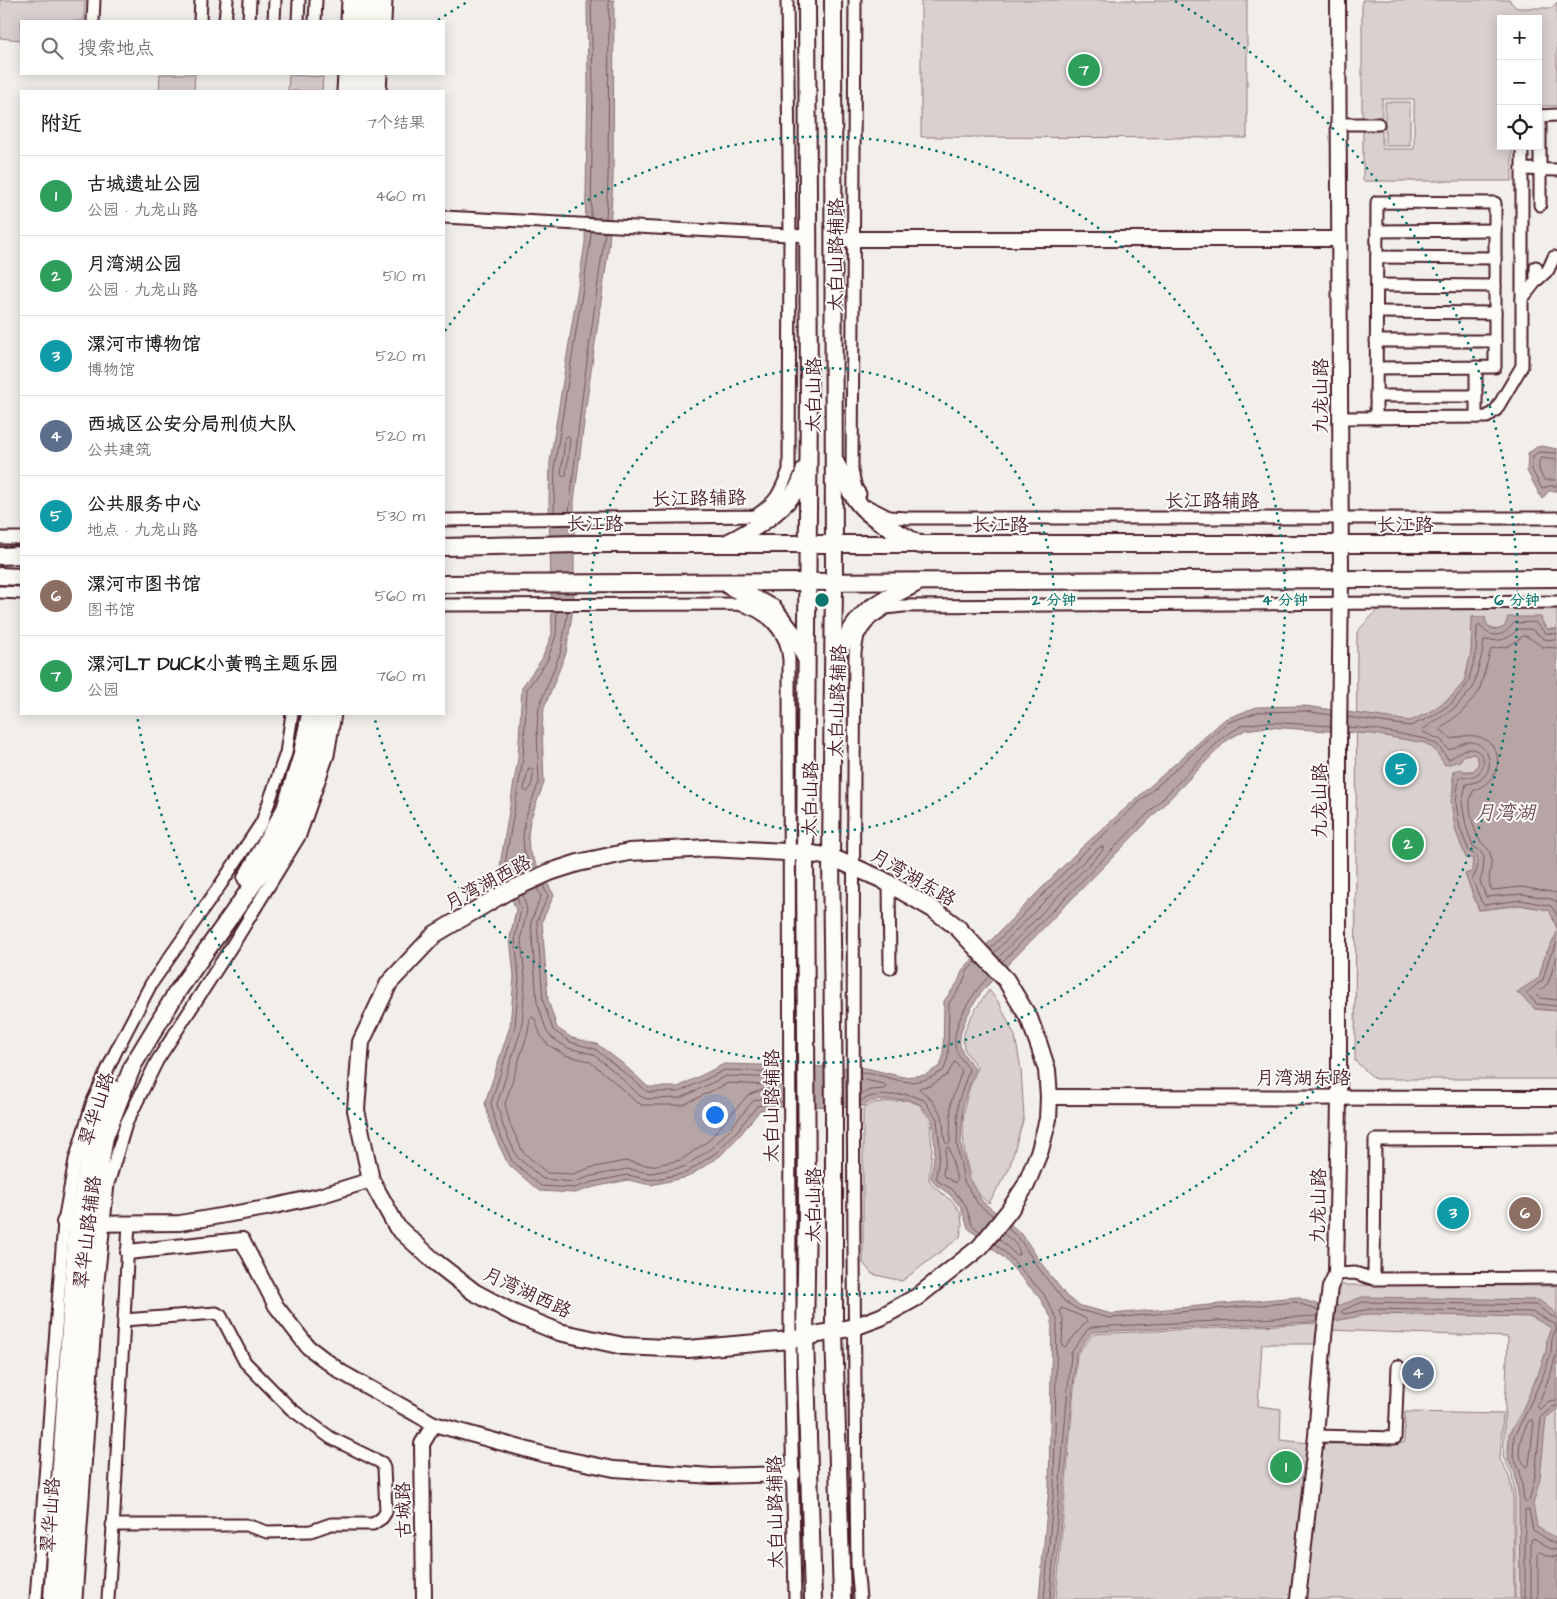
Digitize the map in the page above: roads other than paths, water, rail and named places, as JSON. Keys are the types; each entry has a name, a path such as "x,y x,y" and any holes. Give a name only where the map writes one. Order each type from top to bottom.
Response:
{"main road":[{"path":"358,20 359,0"},
{"path":"372,20 373,0"},
{"path":"799,0 806,25"},
{"name":"太白山路","path":"807,0 808,583 807,661 797,852 806,1065 806,1109 797,1339 813,1599"},
{"name":"太白山路","path":"833,0 834,661 830,857 834,1067 834,1331 842,1599"},
{"path":"833,26 844,0"},
{"path":"355,90 356,75"},
{"path":"368,90 369,75"},
{"path":"834,459 850,492 870,515 920,545"},
{"path":"723,545 750,532 780,507 798,487 809,460"},
{"name":"长江路","path":"445,546 548,544 1557,544"},
{"path":"0,556 20,555"},
{"path":"0,576 20,577"},
{"path":"445,584 918,583 1341,578 1557,578"},
{"path":"722,583 773,608 794,635 807,661"},
{"path":"834,661 860,618 870,609 918,583"},
{"name":"翠华山路","path":"52,1599 92,1140 122,1064 169,988 252,869 285,809 301,758 310,715"},
{"name":"翠华山路","path":"65,1599 84,1223 105,1137 133,1065 178,992 286,838 313,772 326,715"},
{"name":"月湾湖西路","path":"830,857 797,852 710,848 629,852 578,863 550,872 506,892 435,934 390,983 361,1042 356,1110 372,1180 397,1227 434,1261 474,1292 515,1314 559,1332 623,1346 688,1349 797,1339 834,1331"},
{"name":"月湾湖东路","path":"830,857 889,884 933,909 957,927 974,944 1006,980 1029,1018 1047,1070 1049,1097 1048,1119 1040,1150 1026,1185 1009,1211 980,1247 917,1297 881,1317 854,1327 834,1331"}],"street":[{"path":"93,20 94,0"},
{"path":"200,20 201,0"},
{"path":"225,20 227,0"},
{"path":"249,20 250,0"},
{"path":"274,20 275,0"},
{"path":"298,20 299,0"},
{"path":"315,20 316,0"},
{"path":"347,20 348,0"},
{"path":"385,20 386,0"},
{"path":"787,0 790,235"},
{"name":"太白山路辅路","path":"855,0 852,471 856,488 869,507"},
{"name":"九龙山路","path":"1298,1599 1316,1436 1324,1336 1333,1281 1339,1098 1338,742 1341,578 1338,0"},
{"path":"343,90 344,75"},
{"path":"380,90 381,75"},
{"path":"1542,116 1557,115"},
{"path":"1339,124 1378,124"},
{"path":"1340,418 1487,417 1496,410 1522,366 1522,150"},
{"path":"1540,150 1540,205"},
{"path":"1522,169 1557,170"},
{"path":"1376,368 1495,367 1495,203 1377,202 1377,312 1376,341 1376,368 1376,396 1376,418"},
{"path":"445,217 808,236"},
{"path":"1377,231 1495,230"},
{"name":"长江路辅路","path":"445,520 755,516 771,505 781,490 789,470 790,235"},
{"path":"833,239 1339,239"},
{"path":"1377,257 1495,258"},
{"path":"1522,299 1536,281 1548,270 1554,257"},
{"path":"1536,267 1536,281"},
{"path":"1377,286 1495,286"},
{"path":"1377,312 1495,313"},
{"path":"1376,341 1495,341"},
{"path":"1476,367 1476,417"},
{"path":"1376,396 1476,396"},
{"name":"长江路辅路","path":"869,507 889,517 908,518 1557,518"},
{"path":"0,538 20,538"},
{"path":"0,592 20,593"},
{"path":"1341,603 1557,602"},
{"name":"太白山路辅路","path":"860,1599 857,1565 853,1067 855,652 858,635 870,618 886,608 903,606 1341,603"},
{"name":"太白山路辅路","path":"445,605 737,604 751,607 770,618 784,638 789,660 797,852 789,1064 797,1339 793,1474 796,1599"},
{"name":"翠华山路辅路","path":"76,1599 98,1281 84,1223 75,1160 93,1101 116,1051 151,984 262,822 286,753 292,715"},
{"name":"翠华山路辅路","path":"36,1599 84,1223 108,1184 126,1124 156,1061 235,940 300,835 328,755 335,715"},
{"path":"889,884 890,968"},
{"name":"月湾湖东路","path":"1049,1097 1557,1098"},
{"path":"1374,1279 1375,1140 1557,1139"},
{"path":"84,1223 180,1223 266,1208 319,1196 372,1180"},
{"path":"108,1599 129,1223"},
{"path":"128,1252 242,1240 276,1306 308,1348 341,1372 434,1424 546,1454 614,1469 712,1476 793,1474"},
{"path":"1333,1281 1355,1273 1374,1279 1557,1278"},
{"path":"112,1525 246,1525 267,1532 311,1531 331,1524 373,1524 382,1518 386,1512 384,1468 382,1463 331,1438 290,1409 245,1362 221,1316 216,1313 124,1320"},
{"path":"1316,1436 1395,1438 1398,1366"},
{"name":"古城路","path":"424,1599 422,1444 434,1424"}],"water":[{"name":"月湾湖","path":"587,0 614,0 613,179 609,246 574,501 574,602 566,653 544,708 542,727 544,783 530,820 528,837 529,851 554,895 542,921 548,1000 557,1028 572,1038 597,1044 622,1063 648,1087 678,1087 724,1064 866,1068 903,1077 925,1075 940,1066 943,1057 944,1001 958,982 963,969 1079,850 1225,719 1257,707 1305,706 1410,721 1428,713 1450,698 1464,682 1471,652 1472,617 1485,617 1489,627 1498,629 1505,626 1508,617 1541,617 1542,623 1546,628 1557,629 1557,928 1549,910 1520,905 1479,910 1465,874 1472,872 1473,858 1466,858 1455,829 1451,802 1454,786 1453,771 1461,769 1465,772 1473,771 1478,763 1474,754 1464,755 1460,761 1445,765 1434,749 1425,743 1373,734 1267,727 1245,730 1226,741 982,991 966,1019 960,1035 961,1049 975,1069 963,1104 961,1144 969,1179 982,1201 1022,1234 1067,1297 1081,1306 1112,1314 1297,1297 1323,1306 1336,1306 1362,1297 1539,1300 1557,1314 1557,1409 1546,1418 1540,1479 1533,1504 1537,1527 1557,1539 1554,1544 1557,1547 1557,1599 1520,1598 1519,1498 1515,1472 1508,1459 1509,1434 1522,1411 1540,1369 1551,1328 1532,1317 1370,1314 1335,1321 1092,1332 1076,1353 1054,1599 1039,1599 1049,1487 1052,1319 1039,1297 1004,1258 968,1228 961,1207 948,1193 936,1185 931,1178 935,1149 932,1119 920,1104 907,1099 872,1101 864,1106 774,1107 760,1110 720,1156 688,1177 651,1185 628,1180 575,1193 539,1191 508,1164 492,1130 485,1103 510,1026 514,977 510,937 516,910 500,865 518,758 522,687 542,659 552,634 550,462 585,243 588,85"},
{"path":"1542,446 1557,449 1557,491 1549,491 1542,499 1527,471 1528,453"},
{"path":"1557,933 1557,1011 1535,1009 1517,992 1539,978 1545,956"}],"place":[{"name":"漯河LT DUCK小黄鸭主题乐园","path":"1084,70"},
{"name":"公共服务中心","path":"1401,769"},
{"name":"月湾湖公园","path":"1408,844"},
{"name":"漯河市博物馆","path":"1453,1213"},
{"name":"漯河市图书馆","path":"1525,1213"},
{"name":"西城区公安分局刑侦大队","path":"1418,1373"},
{"name":"古城遗址公园","path":"1286,1467"}]}
